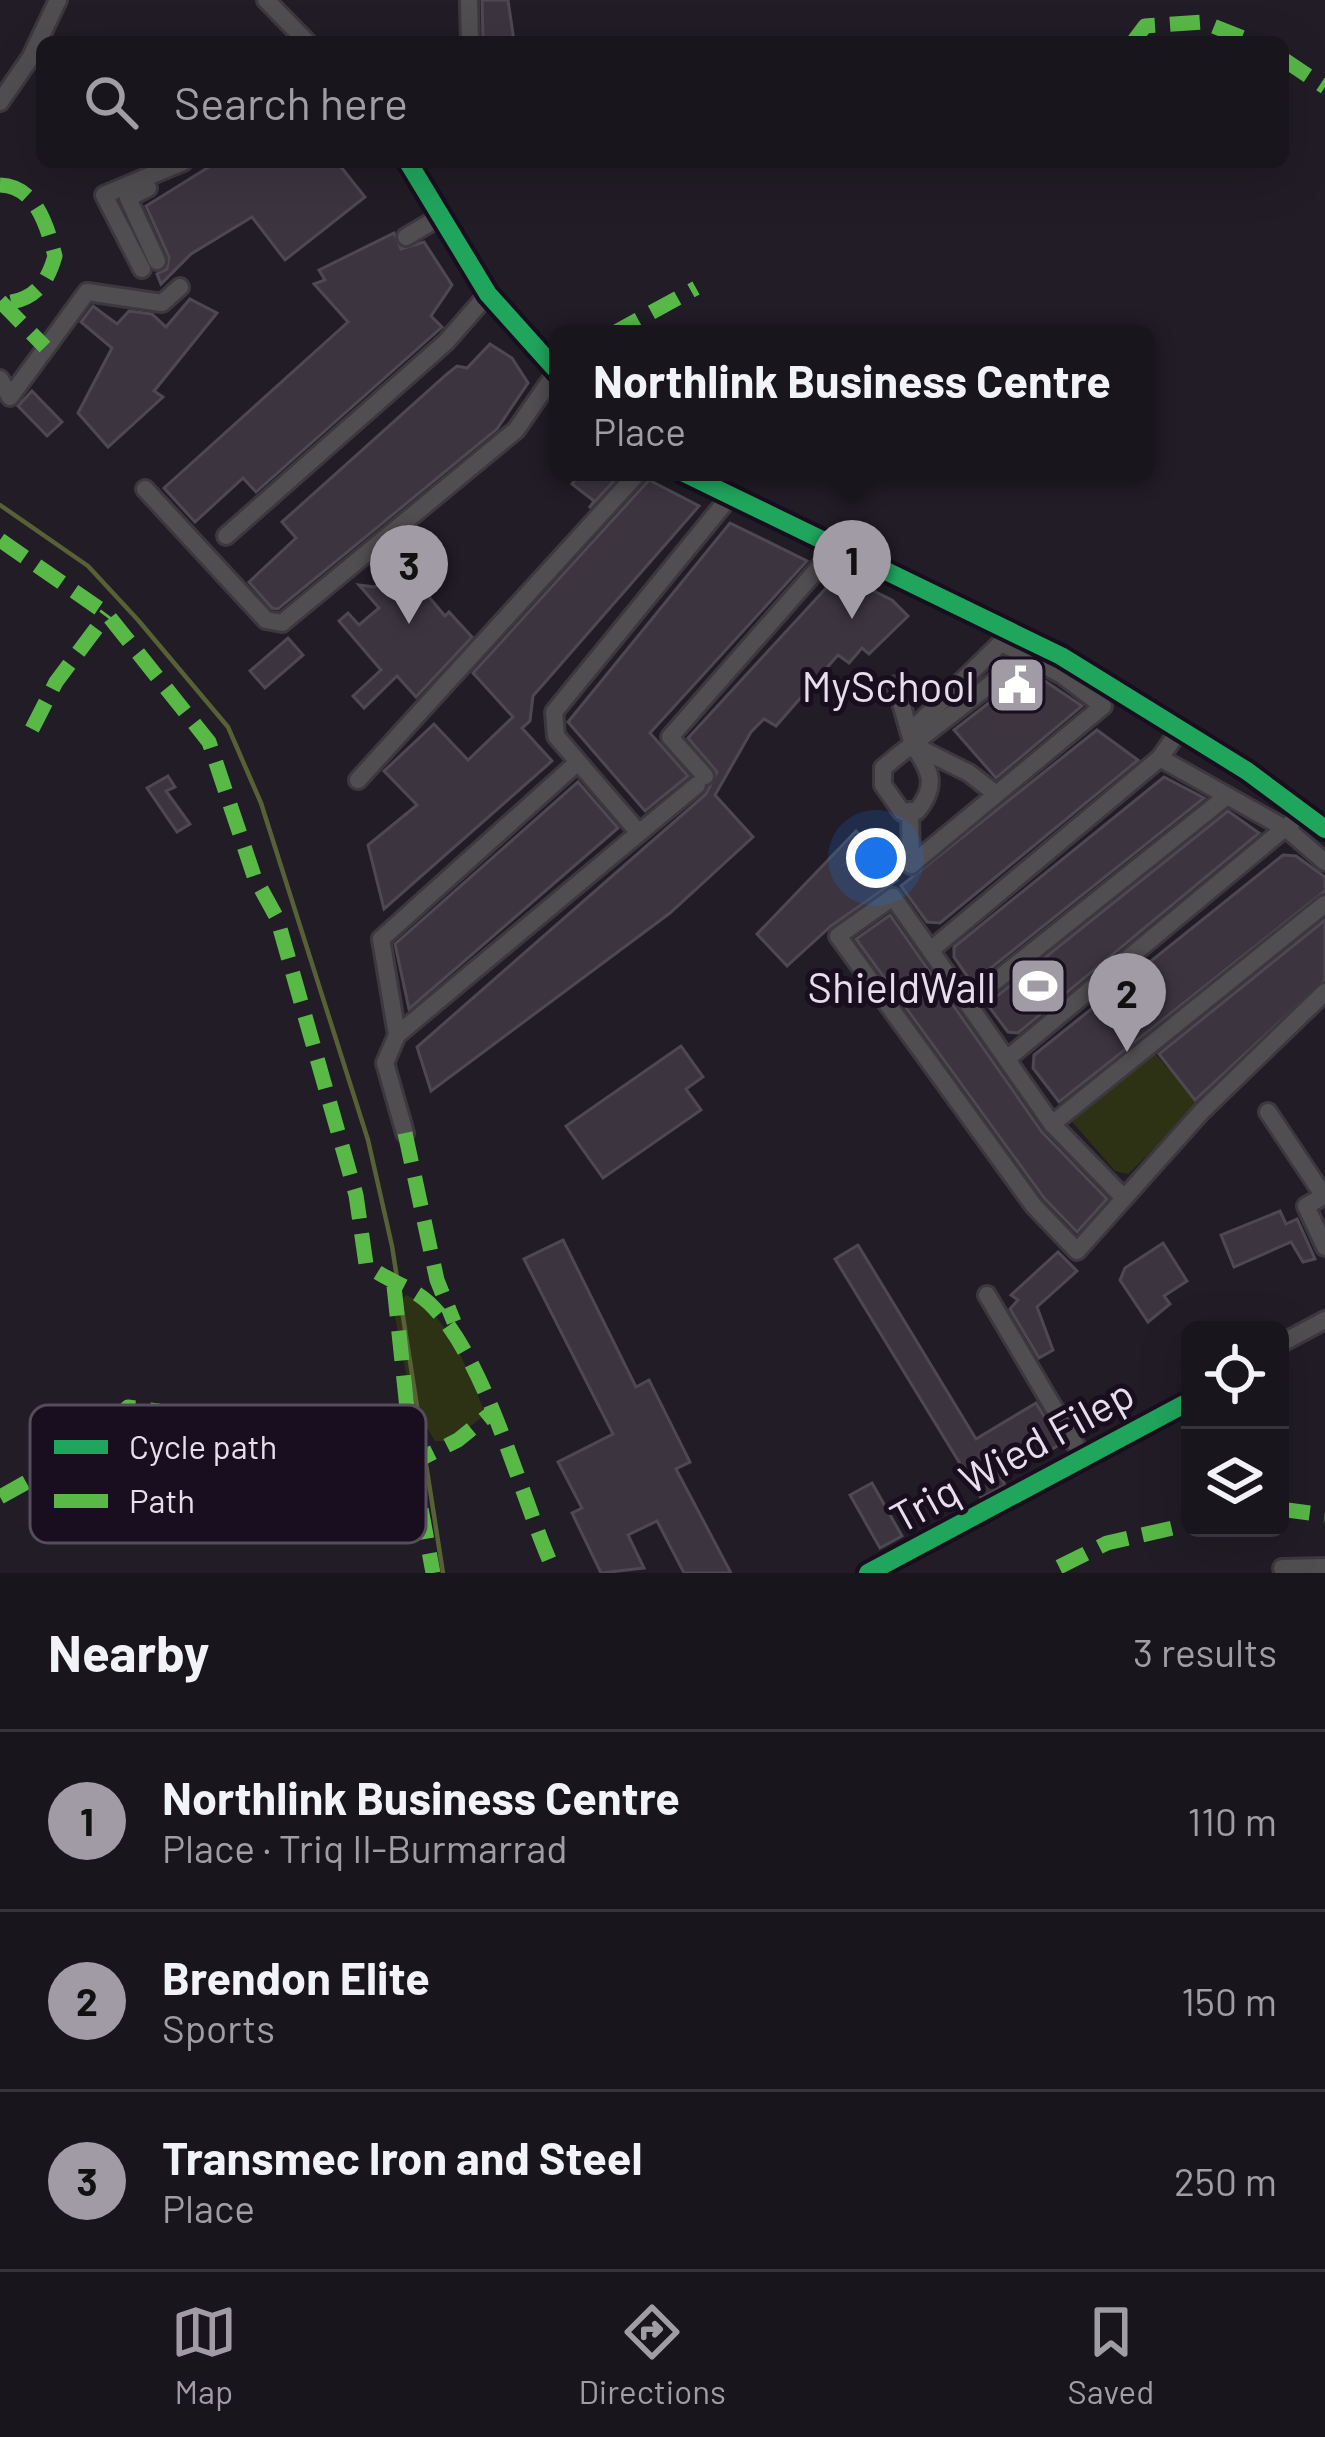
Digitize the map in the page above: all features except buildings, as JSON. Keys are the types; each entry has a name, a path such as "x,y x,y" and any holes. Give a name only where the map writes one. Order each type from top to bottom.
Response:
{"street":[{"path":"38,36 58,0"},
{"path":"469,0 470,36"},
{"path":"279,7 302,36"},
{"path":"0,102 36,39"},
{"path":"150,265 104,195 172,168"},
{"path":"411,168 488,294 549,361"},
{"path":"406,237 438,218"},
{"path":"0,380 10,397 87,292 162,303 180,287"},
{"path":"226,536 446,342 488,294"},
{"path":"146,489 266,620 282,623 516,430 549,384"},
{"path":"358,780 631,481"},
{"path":"697,481 836,548 1180,729 1325,829"},
{"path":"639,833 556,736 554,712 728,499"},
{"path":"404,1133 385,1063 397,1035 701,780 670,737 836,548"},
{"path":"896,685 912,737 932,778 931,794 917,811 910,812 891,803 883,785 883,768 912,737 966,682 1007,637"},
{"path":"912,737 1034,651"},
{"path":"910,812 910,865 1102,706 1034,651"},
{"path":"960,663 966,682"},
{"path":"932,950 1160,758 1180,729"},
{"path":"912,737 996,794"},
{"path":"1160,758 1288,830 1325,862"},
{"path":"397,1035 381,939 578,762"},
{"path":"968,1003 1227,796"},
{"path":"1008,1058 1304,814"},
{"path":"1124,1198 1052,1124 893,897 838,936 1034,1206 1077,1251 1202,1111 1325,992"},
{"path":"1052,1124 1325,904"},
{"path":"1268,1112 1324,1196 1306,1206 1325,1247"},
{"path":"987,1295 1084,1459"},
{"path":"1289,1339 1325,1320"},
{"name":"Triq Wied Filep","path":"868,1573 1181,1405"},
{"path":"1282,1568 1325,1567"}],"green space":[{"path":"1152,1050 1199,1105 1128,1174 1115,1171 1069,1118"},
{"path":"406,1295 420,1303 444,1328 463,1360 483,1408 482,1417 452,1441 435,1441 426,1426 426,1405 412,1403 394,1312"}],"waterway":[{"path":"0,505 88,566 228,727 261,803 368,1140 392,1246 417,1405"},
{"path":"426,1464 443,1573"}],"marked path":[{"path":"1138,36 1145,26 1203,22 1238,36"},
{"path":"1289,63 1325,87"},
{"path":"0,185 23,192 31,200 44,221 55,256 38,289 5,303"},
{"path":"628,325 696,288"},
{"path":"0,301 45,347"},
{"path":"0,540 107,614 209,742 254,876 277,918 356,1195 366,1264 422,1297 450,1327 501,1430 555,1573"},
{"path":"32,729 56,682 107,614"},
{"path":"405,1133 437,1280 454,1322"},
{"path":"394,1286 407,1405"},
{"path":"426,1456 458,1440 490,1414"},
{"path":"0,1497 30,1480"},
{"path":"1289,1510 1325,1515"},
{"path":"1059,1567 1107,1543 1181,1526"},
{"path":"426,1535 433,1573"}],"cycle path":[{"path":"412,168 488,294 549,362"},
{"path":"701,481 1061,656 1247,771 1325,829"},
{"path":"868,1573 1181,1406"}],"place":[{"name":"Northlink Business Centre","path":"852,619"},
{"name":"Transmec Iron and Steel","path":"409,624"},
{"name":"MySchool","path":"1017,685"},
{"name":"ShieldWall","path":"1038,986"},
{"name":"Brendon Elite","path":"1127,1052"}]}
